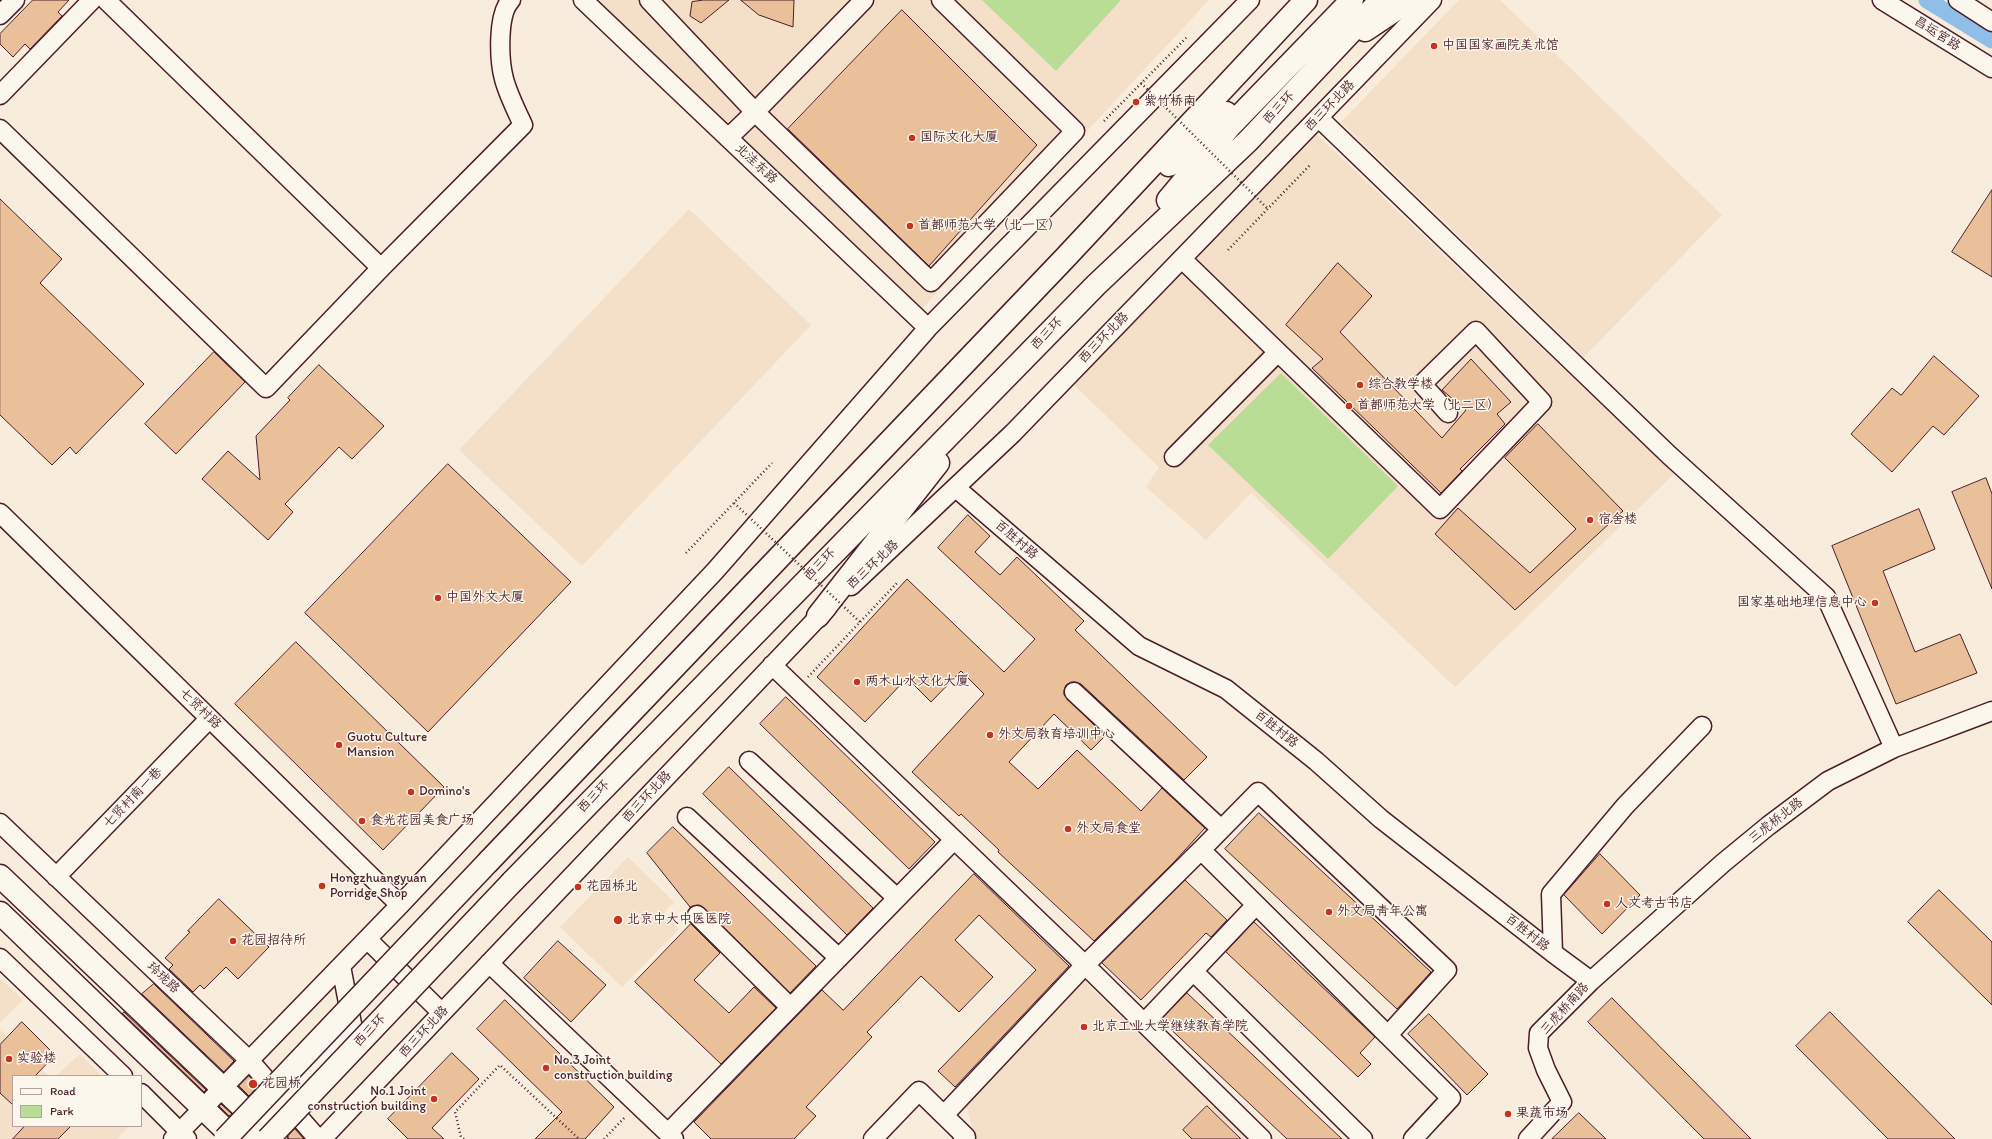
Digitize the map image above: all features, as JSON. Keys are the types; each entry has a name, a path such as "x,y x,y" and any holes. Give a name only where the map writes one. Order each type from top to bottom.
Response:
{"main road":[{"path":"225,1139 1065,258 1306,0"},
{"path":"1096,285 1227,121 1334,0"},
{"path":"1065,258 1227,121 1352,0"},
{"name":"西三环","path":"265,1136 1096,285 1248,141 1381,0"},
{"path":"1332,52 1410,0"},
{"path":"818,616 1001,382"},
{"path":"0,876 222,1087 265,1136"},
{"path":"0,913 235,1139"}],"street":[{"path":"0,15 15,0"},
{"path":"0,95 92,0"},
{"path":"106,0 381,268"},
{"path":"0,129 266,388 381,268 522,125 504,78 500,28 506,5 511,0"},
{"name":"北洼东路","path":"583,0 928,328"},
{"path":"649,0 755,112 931,282 1075,131 941,0"},
{"path":"728,138 864,0"},
{"path":"142,1095 180,1136 202,1108 400,906 715,571 928,328 1250,0"},
{"name":"西三环北路","path":"322,1139 818,616 956,488 1012,433 1432,0"},
{"name":"昌运宫路","path":"1882,0 1992,68"},
{"path":"1958,0 1992,22"},
{"path":"1319,118 1669,455 1826,597 1894,748"},
{"path":"1182,259 1440,509 1542,402 1476,331 1422,384 1448,413"},
{"path":"946,266 968,287"},
{"path":"1174,457 1278,352"},
{"name":"百胜村路","path":"956,488 1139,646 1226,689 1316,761 1381,819 1591,981"},
{"name":"七贤村路","path":"0,513 400,906"},
{"path":"772,665 1144,1023 1262,1139"},
{"path":"1074,692 1221,829"},
{"name":"三虎桥北路","path":"1591,981 1768,826 1828,781 1894,748 1992,711"},
{"name":"七贤村南一巷","path":"56,877 210,719"},
{"path":"1553,953 1551,894 1625,806 1702,726"},
{"path":"749,761 897,898"},
{"path":"944,1115 1085,966 1258,792 1447,970 1388,1035"},
{"path":"687,817 839,958"},
{"name":"玲珑路","path":"0,824 249,1060 318,1139"},
{"path":"489,963 671,1136 790,1007 954,840"},
{"path":"1201,850 1451,1098 1413,1139"},
{"path":"1144,1023 1256,905"},
{"path":"697,915 790,1007"},
{"path":"367,939 442,1012"},
{"path":"0,958 122,1075"},
{"path":"265,1136 286,1102 353,1029 341,966"},
{"path":"1193,971 1363,1139"},
{"name":"三虎桥南路","path":"1528,1139 1562,1102 1546,1070 1538,1048 1539,1033 1591,981"},
{"path":"873,1139 918,1091 966,1137 963,1139"}],"path":[{"path":"1104,121 1188,36"},
{"path":"1141,83 1268,209"},
{"path":"1228,250 1310,165"},
{"path":"686,553 772,463"},
{"path":"734,503 860,622"},
{"path":"821,663 897,583"},
{"path":"464,1139 461,1137 455,1112 500,1065 579,1139"},
{"path":"604,1139 638,1104"}],"shaded area":[{"name":"首都师范大学（北一区）","path":"583,0 1209,0 916,315"},
{"path":"1459,0 1500,0 1722,215 1584,357 1341,122"},
{"name":"首都师范大学（北二区）","path":"1310,128 1674,474 1455,687 1251,493 1206,540 1146,487 1159,467 1070,381"},
{"path":"689,209 811,325 582,566 459,450"},
{"name":"北京中大中医医院","path":"628,857 674,902 664,913 679,929 622,987 560,927"},
{"path":"0,978 23,1000 0,1023"},
{"name":"北京工业大学继续教育学院","path":"1082,979 1247,1139 976,1139 965,1102"},
{"path":"0,1030 48,1075 12,1075 12,1127 128,1127 117,1139 0,1139"},
{"path":"80,1054 101,1075 57,1075"}],"green space":[{"path":"982,0 1121,0 1056,71"},
{"path":"1281,373 1398,486 1328,559 1208,445"}],"building":[{"path":"33,0 69,0 58,12 62,16 30,49 25,44 13,57 0,44 0,34"},
{"path":"704,0 729,0 701,23 690,16 692,2"},
{"path":"741,0 794,0 793,27 759,15"},
{"name":"国际文化大厦","path":"902,10 1037,145 929,266 788,129"},
{"path":"1992,190 1992,277 1952,252"},
{"path":"0,199 62,259 40,283 144,384 76,454 70,447 52,465 0,415"},
{"name":"综合教学楼","path":"1338,263 1372,296 1340,332 1442,438 1466,410 1442,390 1471,359 1511,402 1497,414 1505,424 1460,469 1462,471 1441,493 1312,368 1323,359 1286,325"},
{"path":"214,352 245,382 176,454 145,424"},
{"path":"1934,356 1979,396 1944,435 1933,426 1892,472 1851,434 1892,388 1901,395"},
{"path":"319,365 384,426 352,459 339,447 285,504 293,512 268,540 202,479 228,451 260,480 256,436 290,400 288,398"},
{"name":"宿舍楼","path":"1538,424 1623,511 1515,610 1435,534 1458,508 1530,573 1576,529 1505,458"},
{"name":"中国外文大厦","path":"448,464 571,582 428,732 305,613"},
{"path":"1986,478 1992,494 1992,589 1952,492"},
{"name":"国家基础地理信息中心","path":"1919,509 1935,549 1883,571 1915,652 1960,634 1977,673 1896,704 1832,546"},
{"path":"968,515 990,536 975,552 1000,575 1017,557 1084,621 1075,630 1207,757 1184,780 1081,684 1071,682 1066,685 1064,695 1105,736 1091,750 1054,714 1009,762 1038,789 1077,750 1141,811 1162,788 1205,828 1174,862 1094,941 998,852 999,850 961,814 959,816 912,772 984,694 961,671 931,702 907,678 865,722 817,677 907,579 1004,672 1035,639 938,548"},
{"name":"Guotu Culture Mansion","path":"296,642 444,787 383,850 235,704"},
{"path":"786,697 935,842 909,869 760,724"},
{"path":"729,767 873,908 847,935 703,794"},
{"name":"外文局青年公寓","path":"1259,813 1431,972 1397,1009 1225,849"},
{"path":"673,827 816,966 790,993 704,908 699,905 690,907 647,853"},
{"path":"1600,854 1640,895 1602,934 1564,895"},
{"path":"974,874 1069,966 955,1087 938,1071 1036,970 979,915 955,940 993,977 959,1012 921,976 867,1032 872,1037 806,1107 816,1116 794,1139 711,1139 694,1122 822,990 843,1010"},
{"path":"1185,880 1227,920 1211,937 1206,933 1141,1000 1102,963"},
{"path":"1939,890 1992,942 1992,1005 1908,922"},
{"path":"219,899 269,947 238,979 226,967 204,989 200,985 193,992 169,969 173,965 165,958 190,932 188,931"},
{"path":"1254,922 1375,1037 1360,1053 1371,1064 1358,1077 1226,952"},
{"path":"691,924 720,953 694,980 729,1013 754,987 776,1008 721,1064 635,982"},
{"path":"558,941 606,985 571,1022 524,978"},
{"path":"154,984 234,1061 224,1072 142,994"},
{"path":"1187,993 1342,1139 1287,1139 1161,1020"},
{"path":"1612,998 1751,1139 1704,1139 1588,1022"},
{"name":"No.3 Joint construction building","path":"505,1000 614,1107 585,1139 535,1139 562,1112 477,1029"},
{"path":"124,1012 206,1090 204,1092 123,1014"},
{"path":"1830,1012 1955,1139 1888,1139 1796,1046"},
{"path":"1429,1014 1488,1074 1467,1095 1408,1034"},
{"path":"22,1022 55,1055 36,1075 12,1075 12,1104 0,1093 0,1045"},
{"name":"No.1 Joint construction building","path":"452,1053 479,1079 432,1128 444,1139 408,1139 388,1119"},
{"path":"249,1076 258,1086 249,1096 239,1086"},
{"path":"221,1104 232,1114 229,1116 219,1106"},
{"path":"1207,1106 1241,1139 1192,1139 1183,1130"},
{"path":"1579,1113 1606,1139 1552,1139"},
{"path":"24,1127 70,1127 58,1139 13,1139"},
{"path":"295,1129 304,1139 288,1139 288,1136"}],"waterway":[{"path":"1927,0 1992,40"}],"place":[{"name":"中国国家画院美术馆","path":"1434,46"},
{"name":"紫竹桥南","path":"1136,102"},
{"name":"国际文化大厦","path":"912,138"},
{"name":"首都师范大学（北一区）","path":"910,226"},
{"name":"综合教学楼","path":"1360,385"},
{"name":"首都师范大学（北二区）","path":"1349,406"},
{"name":"宿舍楼","path":"1590,520"},
{"name":"中国外文大厦","path":"438,598"},
{"name":"国家基础地理信息中心","path":"1875,603"},
{"name":"两木山水文化大厦","path":"857,682"},
{"name":"外文局教育培训中心","path":"990,735"},
{"name":"Guotu Culture Mansion","path":"339,745"},
{"name":"Domino's","path":"411,792"},
{"name":"食光花园美食广场","path":"362,821"},
{"name":"外文局食堂","path":"1068,829"},
{"name":"Hongzhuangyuan Porridge Shop","path":"322,886"},
{"name":"花园桥北","path":"578,887"},
{"name":"人文考古书店","path":"1607,904"},
{"name":"外文局青年公寓","path":"1329,912"},
{"name":"北京中大中医医院","path":"618,920"},
{"name":"花园招待所","path":"233,941"},
{"name":"北京工业大学继续教育学院","path":"1084,1027"},
{"name":"实验楼","path":"9,1059"},
{"name":"No.3 Joint construction building","path":"546,1068"},
{"name":"花园桥","path":"253,1084"},
{"name":"No.1 Joint construction building","path":"434,1099"},
{"name":"果蔬市场","path":"1508,1114"}]}
